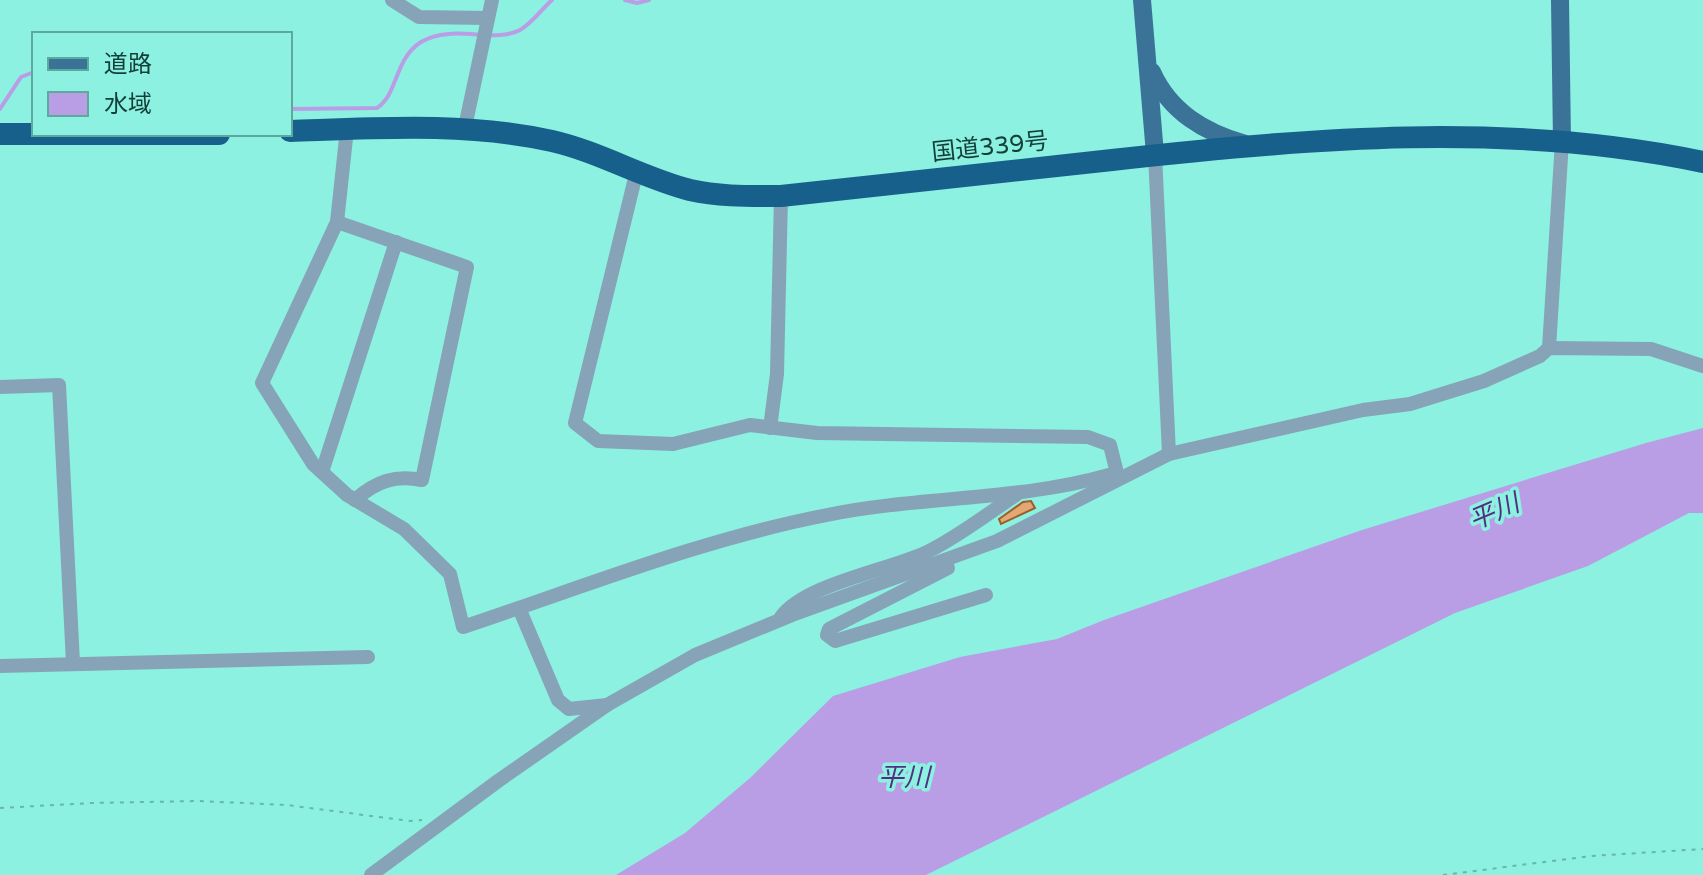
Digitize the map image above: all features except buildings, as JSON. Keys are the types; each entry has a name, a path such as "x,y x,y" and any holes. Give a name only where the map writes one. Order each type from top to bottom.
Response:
{"highway":[{"name":"国道339号","path":"292,131 465,127 557,142 686,189 733,197 781,196 1155,154 1357,138 1562,141 1703,162"},
{"path":"0,134 32,134"}],"main road":[{"path":"1142,0 1155,154"},
{"path":"1560,0 1562,141"},
{"path":"1149,66 1165,96 1181,113 1208,130 1249,145"}],"street":[{"path":"392,0 419,17 487,18"},
{"path":"465,127 492,0"},
{"path":"347,129 337,222 262,383 313,464 355,500 404,529 450,574 463,627 718,541 829,514 1021,492 1121,474"},
{"path":"1549,348 1562,141"},
{"path":"1155,154 1169,454"},
{"path":"637,170 575,423 598,441 673,444 750,425 817,433 1088,437 1110,445 1121,474"},
{"path":"770,428 777,374 781,196"},
{"path":"337,222 467,267 422,480 404,477 373,484 355,500"},
{"path":"322,472 396,242"},
{"path":"986,595 835,641 827,635 829,629 1121,474 1169,454 1349,413 1410,404 1484,381 1540,356 1549,348 1651,349 1703,366"},
{"path":"0,387 59,385 73,663"},
{"path":"779,621 789,606 833,585 927,552 1021,492"},
{"path":"371,875 607,705 695,655 997,541"},
{"path":"519,608 558,700 569,709 607,705"},
{"path":"0,666 368,657"}],"path":[{"path":"0,808 199,801 287,805 410,821 451,816"},
{"path":"1443,875 1591,856 1703,849"}],"water":[{"name":"平川","path":"1703,428 1703,513 1689,513 1588,566 1455,613 926,875 616,875 685,833 750,778 833,696 960,657 1057,639 1362,530"}],"waterway":[{"path":"292,109 377,108 389,95 406,58 421,42 446,34 510,34 524,27 552,0"},
{"path":"625,0 637,3 649,0"},
{"path":"0,109 21,77 32,73"}]}
